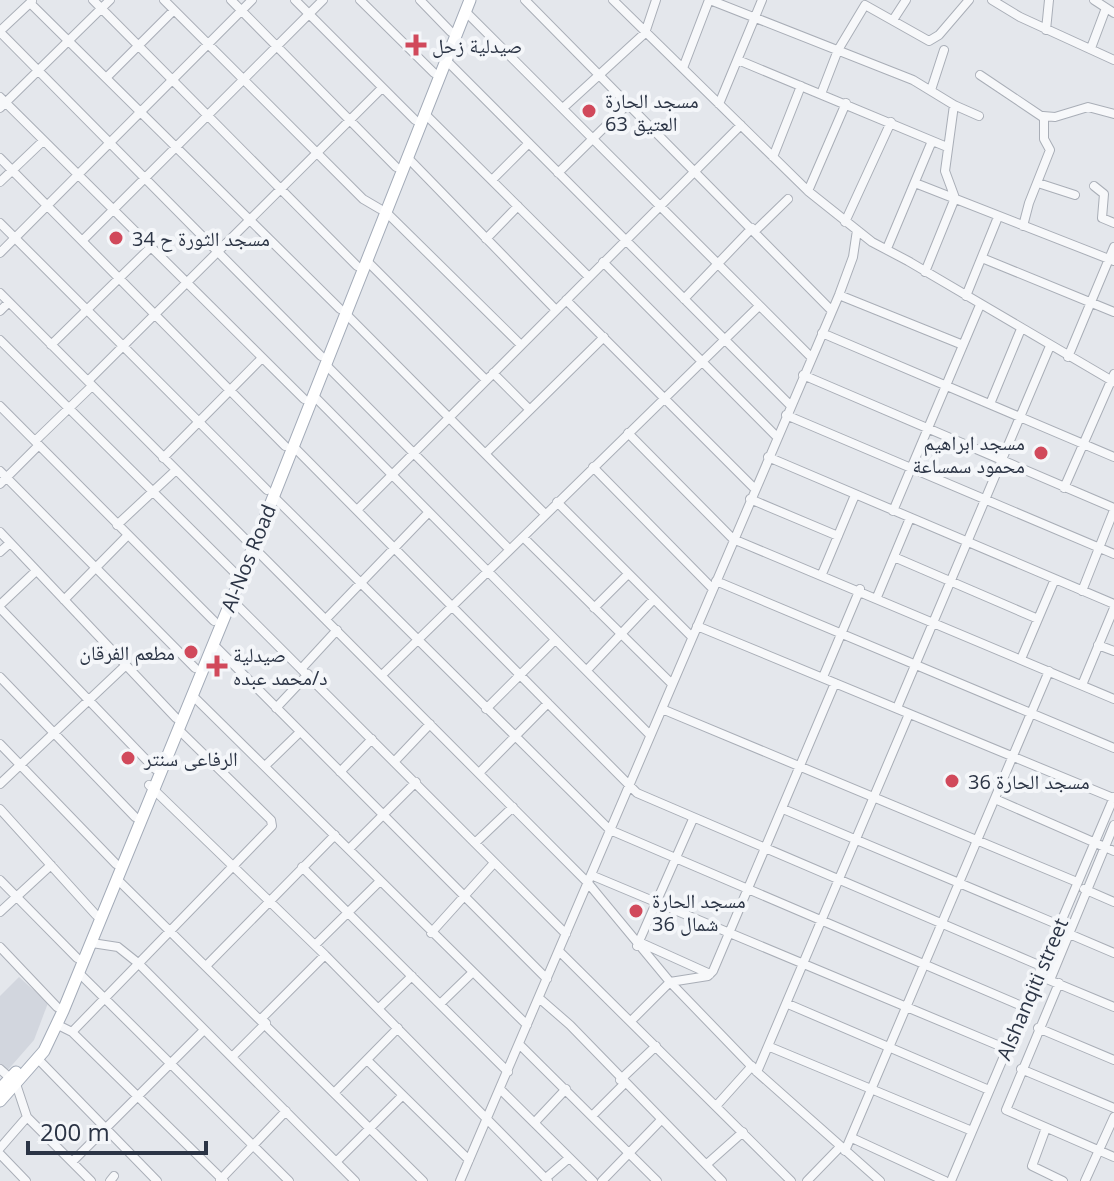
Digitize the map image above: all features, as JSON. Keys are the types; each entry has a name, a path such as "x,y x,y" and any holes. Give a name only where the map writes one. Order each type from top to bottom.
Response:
{"main road":[{"name":"Al-Nos Road","path":"382,210 407,157 434,73 466,4"},
{"name":"Al-Nos Road","path":"0,1101 41,1043 135,817 151,787 155,769 192,695 362,263 396,167 446,60 466,4"},
{"name":"Al-Nos Road","path":"0,1089 38,1059 58,1025 177,724 195,668 234,572 250,543"}],"street":[{"path":"93,0 280,190 529,409"},
{"path":"110,0 2,103 261,359 309,397 488,571 650,735"},
{"path":"164,0 363,199 382,210 521,345"},
{"path":"231,0 396,167"},
{"path":"0,253 252,0"},
{"path":"295,0 382,88 492,180 589,277"},
{"path":"82,241 323,0"},
{"path":"360,0 434,73"},
{"path":"420,0 451,32"},
{"path":"525,0 832,311"},
{"path":"613,0 808,191 886,251 910,262"},
{"path":"563,108 645,33 656,0"},
{"path":"683,68 710,0 730,3 931,90 979,116"},
{"path":"719,104 762,0"},
{"path":"893,20 906,0"},
{"path":"821,94 838,50 865,5 929,41 939,35 969,0"},
{"path":"992,0 1046,30 1114,60"},
{"path":"1046,30 1049,0"},
{"path":"1091,48 1110,10 1095,0"},
{"path":"509,549 0,32 32,2 249,222 343,311 545,514"},
{"path":"466,4 563,108 811,357"},
{"path":"107,77 174,10"},
{"path":"931,90 944,50"},
{"path":"446,60 684,299 788,410 911,469 1114,554"},
{"path":"738,60 947,147"},
{"path":"980,75 1043,116 1055,117 1088,107 1114,114"},
{"path":"773,157 801,86"},
{"path":"195,668 2,478 123,346 382,88"},
{"path":"808,191 846,103"},
{"path":"558,173 627,105"},
{"path":"925,272 955,198 945,176 954,105"},
{"path":"1023,226 1050,150 1044,139 1043,116"},
{"path":"845,222 891,122"},
{"path":"358,509 741,125"},
{"path":"0,182 43,141"},
{"path":"888,246 932,141"},
{"path":"492,180 529,143"},
{"path":"407,157 556,310"},
{"path":"0,158 229,390 358,509 629,786 644,797 942,925 1114,1007"},
{"path":"915,183 1112,260"},
{"path":"1038,183 1075,195"},
{"path":"1094,186 1104,194 1102,218 1114,223"},
{"path":"684,299 788,199"},
{"path":"486,239 518,206"},
{"path":"966,296 998,217"},
{"path":"0,223 514,738 610,830 1024,1007"},
{"path":"859,231 1068,357 1113,379 1064,488"},
{"path":"460,1181 839,295 859,231"},
{"path":"1068,357 1112,260 1114,247"},
{"path":"51,345 150,248"},
{"path":"982,258 1114,312"},
{"path":"603,262 777,437"},
{"path":"0,293 513,807 590,879 670,982 755,1069 880,1181"},
{"path":"839,295 963,345"},
{"path":"566,300 755,489"},
{"path":"0,311 9,302"},
{"path":"893,511 980,305"},
{"path":"382,675 759,306"},
{"path":"990,404 1021,329"},
{"path":"822,333 1114,457"},
{"path":"486,453 604,337"},
{"path":"0,340 234,572"},
{"path":"897,708 1050,346"},
{"path":"163,458 261,359"},
{"path":"803,375 1114,509 1082,591"},
{"path":"0,406 214,621"},
{"path":"628,433 733,539 860,589 1114,699"},
{"path":"768,457 1114,606 1082,685"},
{"path":"593,467 714,585 842,633 1114,748"},
{"path":"117,525 176,470"},
{"path":"822,574 855,495"},
{"path":"750,499 838,536"},
{"path":"557,502 692,637"},
{"path":"326,619 428,513"},
{"path":"877,597 910,518"},
{"path":"0,532 272,823 271,830 232,866 72,1032"},
{"path":"64,600 128,535"},
{"path":"523,537 672,684"},
{"path":"0,552 10,543"},
{"path":"894,557 1038,619"},
{"path":"36,571 0,607 155,769"},
{"path":"594,608 628,574"},
{"path":"1021,659 1055,579"},
{"path":"823,677 860,589"},
{"path":"231,599 566,934"},
{"path":"587,670 654,599"},
{"path":"697,626 1113,800"},
{"path":"276,708 337,630"},
{"path":"486,709 555,640"},
{"path":"213,644 547,979"},
{"path":"1098,645 1114,651"},
{"path":"0,784 126,665"},
{"path":"807,1181 852,1138 1049,671"},
{"path":"0,677 135,817"},
{"path":"710,974 731,932 835,683"},
{"path":"192,695 527,1025"},
{"path":"479,773 548,703"},
{"path":"662,709 978,840 1114,902"},
{"path":"717,1105 755,1069 770,1047 909,714"},
{"path":"394,762 430,724"},
{"path":"266,765 300,732"},
{"path":"340,772 372,739"},
{"path":"0,744 116,864"},
{"path":"349,849 416,782"},
{"path":"151,787 269,899 547,1179 569,1158"},
{"path":"995,799 1110,849"},
{"name":"Alshanqiti street","path":"948,1181 1113,800"},
{"path":"475,843 513,807"},
{"path":"783,809 1059,925"},
{"path":"2,813 96,915"},
{"path":"638,944 693,819"},
{"path":"1114,825 1110,849 1086,890 1067,933 1038,1028 1006,1110 1114,1157"},
{"path":"207,965 335,835"},
{"path":"431,933 494,863"},
{"path":"0,912 51,865"},
{"path":"302,867 508,1072"},
{"path":"117,879 423,1181"},
{"path":"590,879 658,900 1007,1049"},
{"path":"0,880 77,958"},
{"path":"315,945 380,881"},
{"path":"1067,933 1114,953"},
{"path":"92,943 118,947 138,963 355,1181"},
{"path":"638,944 710,974"},
{"path":"0,947 57,1007"},
{"path":"559,951 791,1181"},
{"path":"232,1057 325,955"},
{"path":"79,973 289,1181"},
{"path":"440,1004 472,973"},
{"path":"631,1021 670,982 710,974"},
{"path":"379,1008 412,976"},
{"path":"539,998 722,1181"},
{"path":"788,1004 989,1090"},
{"path":"58,1025 72,1032 221,1180 286,1111"},
{"path":"334,1093 398,1028"},
{"path":"1038,1028 1114,1060"},
{"path":"72,1162 204,1030"},
{"path":"519,1044 657,1181"},
{"path":"592,1116 656,1046"},
{"path":"770,1047 972,1131"},
{"path":"38,1059 157,1181"},
{"path":"367,1060 469,1160"},
{"path":"0,1069 13,1081 27,1117 91,1181"},
{"path":"1021,1069 1114,1108"},
{"path":"500,1089 593,1181"},
{"path":"535,1122 566,1089"},
{"path":"336,1162 402,1096"},
{"path":"26,1181 0,1151 27,1117"},
{"path":"1085,1181 1114,1117"},
{"path":"602,1181 661,1120"},
{"path":"1046,1128 1032,1166 1063,1181"},
{"path":"707,1164 743,1132"},
{"path":"852,1138 948,1181"}],"shaded area":[{"path":"19,977 48,1003 34,1040 6,1072 0,1066 0,996"}],"place":[{"name":"صيدلية زحل","path":"416,45"},
{"name":"مسجد الحارة 63 العتيق","path":"589,111"},
{"name":"مسجد الثورة ح 34","path":"116,238"},
{"name":"مسجد ابراهيم محمود سمساعة","path":"1041,453"},
{"name":"مطعم الفرقان","path":"191,652"},
{"name":"صيدلية د/محمد عبده","path":"217,666"},
{"name":"الرفاعى سنتر","path":"128,758"},
{"name":"مسجد الحارة 36","path":"952,781"},
{"name":"مسجد الحارة 36 شمال","path":"636,911"}]}
